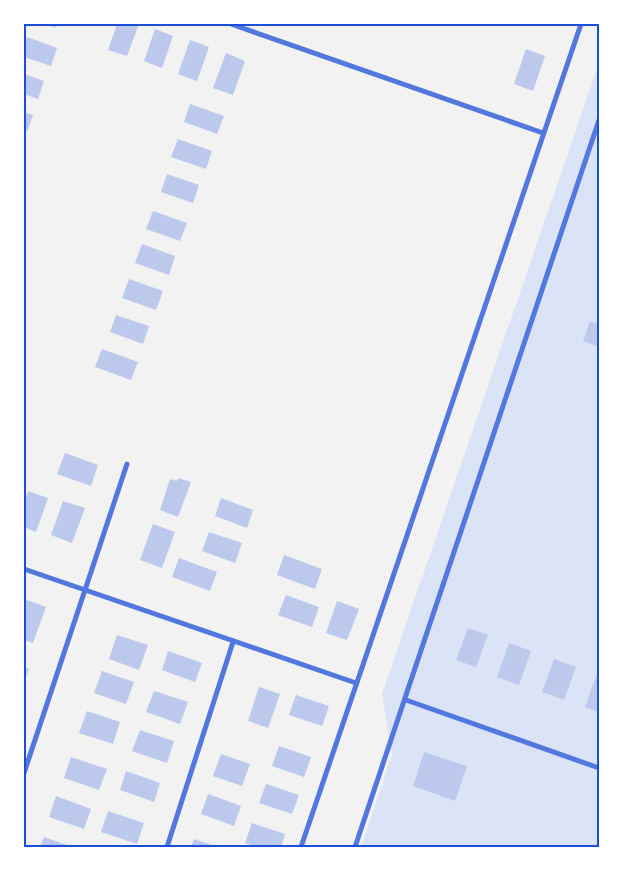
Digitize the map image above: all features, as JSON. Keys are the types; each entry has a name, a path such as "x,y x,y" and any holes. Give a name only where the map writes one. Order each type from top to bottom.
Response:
{"street":[{"path":"231,24 544,133"},
{"path":"301,847 582,24"},
{"path":"356,847 599,120"},
{"path":"24,773 127,464"},
{"path":"24,570 356,683"},
{"path":"167,847 233,642"},
{"path":"406,700 599,768"}],"shaded area":[{"path":"599,63 599,847 361,847 392,755 382,694"}],"building":[{"path":"45,24 57,24 56,28"},
{"path":"117,24 139,24 127,56 108,50"},
{"path":"155,29 173,36 162,68 144,61"},
{"path":"27,37 57,48 51,66 24,57 24,43"},
{"path":"190,40 209,47 197,81 178,74"},
{"path":"526,49 545,56 533,91 514,84"},
{"path":"226,53 245,61 233,95 213,88"},
{"path":"24,74 44,81 38,99 24,94"},
{"path":"190,104 224,116 217,134 184,122"},
{"path":"24,112 33,115 27,132 24,131"},
{"path":"178,139 212,151 206,169 171,157"},
{"path":"167,174 199,185 193,203 161,192"},
{"path":"153,211 187,223 180,241 146,229"},
{"path":"142,244 175,256 169,275 135,263"},
{"path":"129,279 163,291 156,310 122,298"},
{"path":"116,315 149,326 143,344 110,332"},
{"path":"590,321 599,325 599,347 583,341"},
{"path":"102,349 138,362 131,380 95,367"},
{"path":"65,453 98,465 91,486 57,474"},
{"path":"178,478 191,482 178,517 160,510 170,479 177,481"},
{"path":"28,491 48,498 36,532 24,527 24,502"},
{"path":"221,498 253,510 247,528 215,516"},
{"path":"63,501 85,508 72,543 51,535"},
{"path":"153,524 175,532 162,568 140,560"},
{"path":"209,532 242,543 235,563 202,551"},
{"path":"284,555 322,569 315,589 277,575"},
{"path":"179,558 217,572 210,591 172,577"},
{"path":"286,595 319,607 312,627 278,615"},
{"path":"24,599 46,607 33,643 24,640"},
{"path":"337,601 359,609 347,640 326,633"},
{"path":"468,628 488,635 476,667 456,660"},
{"path":"117,635 148,645 139,670 109,659"},
{"path":"509,643 531,651 519,685 497,677"},
{"path":"168,651 202,663 195,682 162,670"},
{"path":"554,659 576,667 564,700 542,692"},
{"path":"24,667 29,669 24,683"},
{"path":"102,671 134,682 126,704 94,693"},
{"path":"597,673 599,674 599,712 585,707"},
{"path":"259,687 280,694 268,728 248,721"},
{"path":"154,691 188,702 180,724 146,712"},
{"path":"296,695 329,706 322,726 289,715"},
{"path":"87,711 120,722 113,744 79,733"},
{"path":"140,730 174,741 167,763 132,751"},
{"path":"279,746 311,757 304,777 272,766"},
{"path":"424,752 467,766 455,801 413,786"},
{"path":"221,754 250,764 242,786 213,776"},
{"path":"71,757 107,769 99,790 64,778"},
{"path":"126,771 160,783 154,802 120,790"},
{"path":"266,784 299,795 292,814 259,803"},
{"path":"208,794 241,806 234,826 201,814"},
{"path":"56,796 91,809 84,829 49,817"},
{"path":"108,811 144,823 137,844 101,832"},
{"path":"252,823 285,834 281,847 258,847 245,843"},
{"path":"599,836 599,847 595,847"},
{"path":"44,837 73,847 40,847"},
{"path":"194,839 218,847 191,847"}]}
